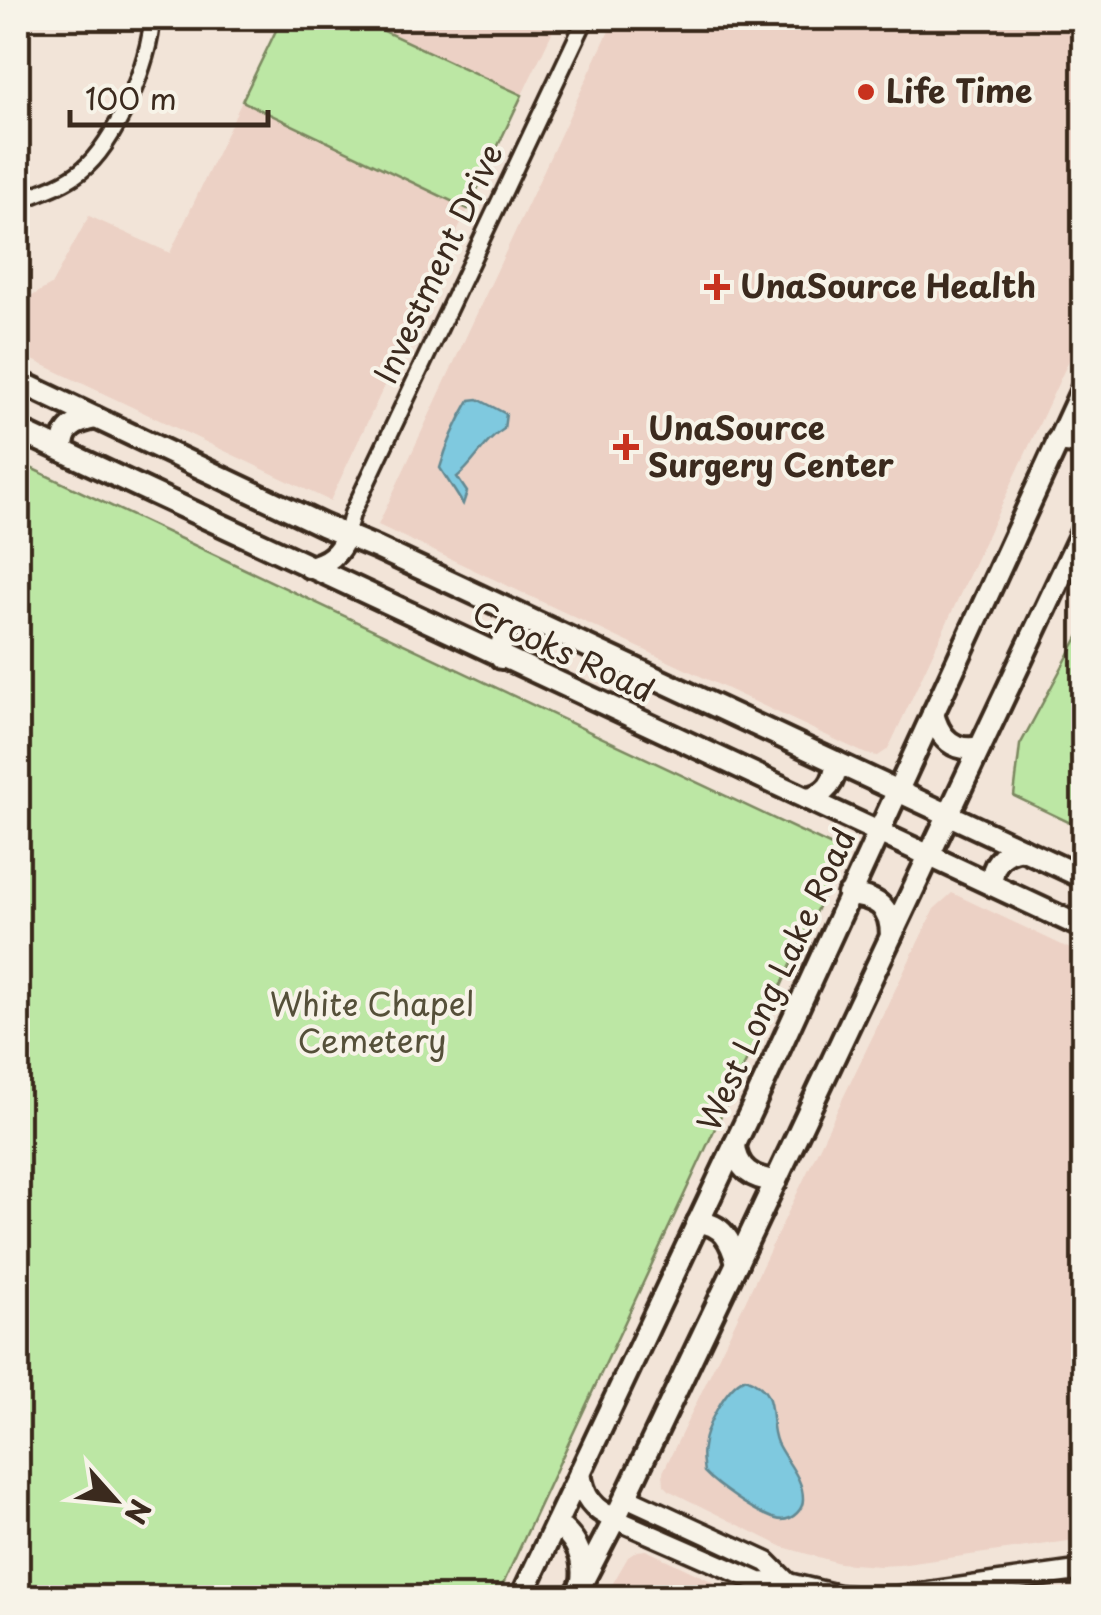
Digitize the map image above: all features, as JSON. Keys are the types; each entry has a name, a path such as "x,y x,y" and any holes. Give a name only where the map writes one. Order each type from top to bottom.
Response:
{"main road":[{"name":"Crooks Road","path":"18,381 1084,878"},
{"name":"West Long Lake Road","path":"521,1598 1084,386"},
{"path":"63,451 64,438 71,426 96,418"},
{"name":"Crooks Road","path":"18,430 1084,928"},
{"path":"1058,441 1084,444"},
{"path":"578,1590 626,1497 1084,527"},
{"path":"309,567 331,558 346,536"},
{"path":"501,658 508,630 519,624 536,623"},
{"path":"933,713 936,726 949,743 964,749 980,747"},
{"path":"806,798 814,798 829,786 836,762"},
{"path":"992,886 992,871 1000,858 1022,848"},
{"path":"848,896 870,898 881,906 889,918 890,936"},
{"path":"735,1144 738,1160 748,1172 776,1181"},
{"path":"698,1222 712,1224 723,1232 737,1263"},
{"path":"580,1472 588,1501 615,1520"},
{"path":"556,1524 577,1546 584,1568 578,1590"}],"street":[{"path":"18,200 71,179 102,149 143,66 152,18"},
{"name":"Investment Drive","path":"346,536 352,514 586,18"},
{"path":"626,1497 767,1562 788,1583"},
{"path":"615,1520 759,1582 788,1583 870,1598"},
{"path":"886,1598 1084,1570"}],"shaded area":[{"path":"356,18 559,18 522,95"},
{"path":"615,18 1077,18 1083,22 1083,330 891,743 878,756 866,754 378,525"},
{"path":"242,101 468,209 330,501 18,353 18,327 32,296 51,285 89,216 170,253"},
{"path":"952,893 1083,955 1083,1539 899,1565 839,1563 783,1547 670,1491 664,1485 663,1472 934,909"},
{"path":"646,1550 745,1597 605,1597 628,1557"}],"green space":[{"path":"282,18 356,18 522,95 468,209 242,101"},
{"name":"White Chapel Cemetery","path":"18,462 836,848 837,866 497,1597 18,1597"},
{"path":"1083,628 1084,829 1014,796 1020,745"}],"water":[{"path":"478,399 506,414 504,429 457,477 467,492 463,504 440,468 465,408 470,400"},
{"path":"745,1378 764,1390 777,1443 800,1484 802,1505 787,1519 759,1512 704,1472 702,1450 712,1418 731,1389"}],"place":[{"name":"Life Time","path":"866,92"},
{"name":"UnaSource Health","path":"717,287"},
{"name":"UnaSource Surgery Center","path":"626,447"}]}
